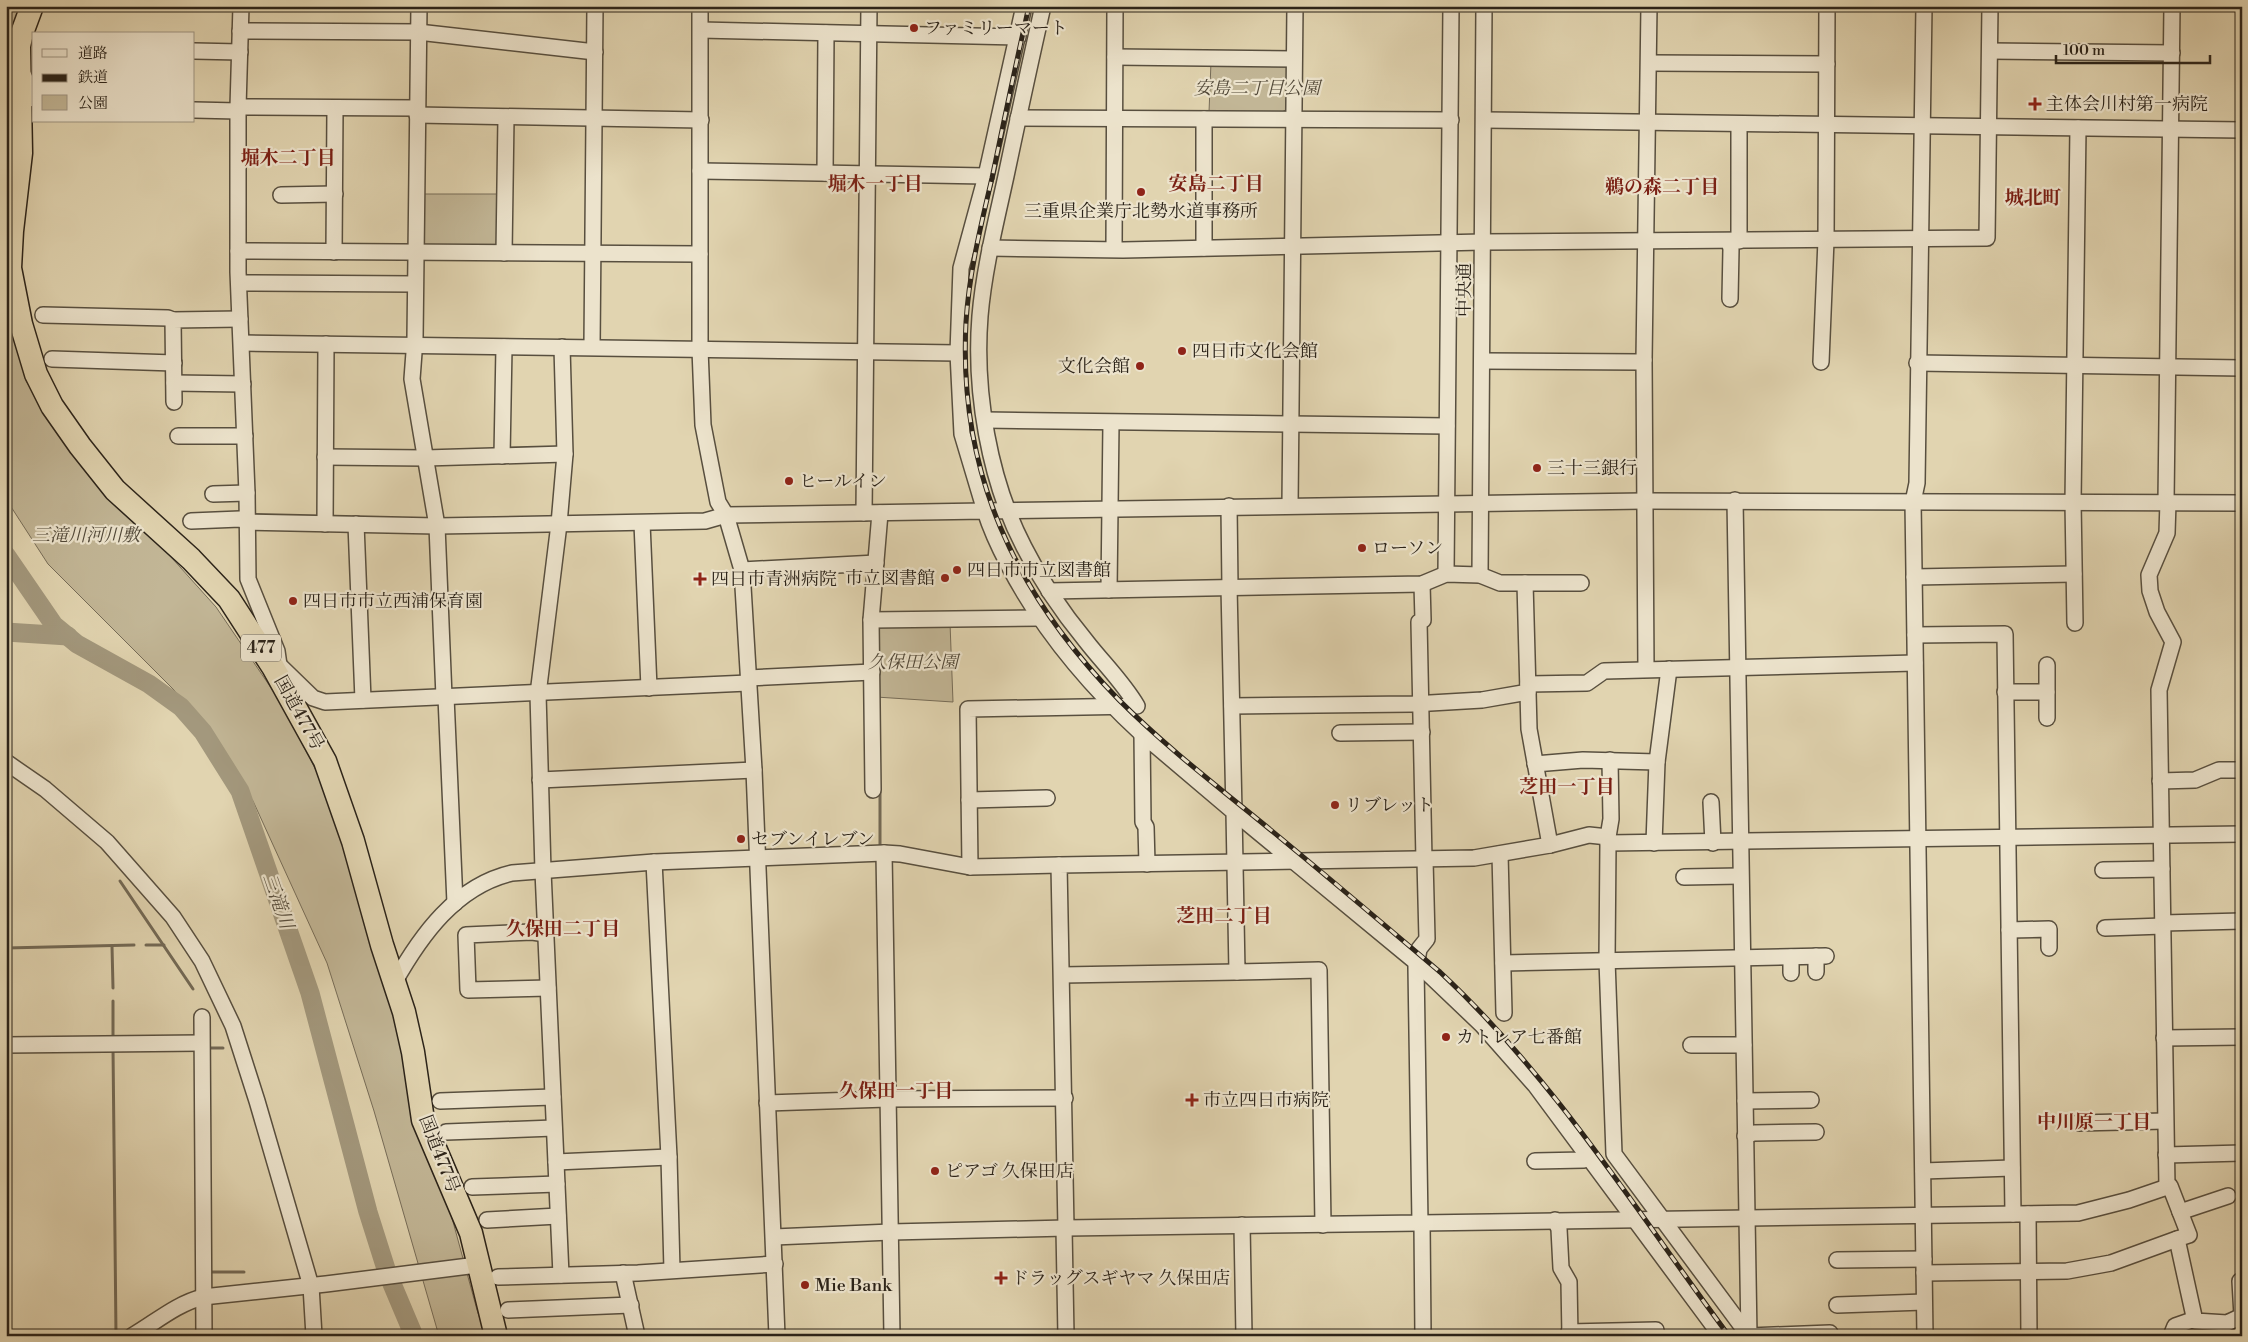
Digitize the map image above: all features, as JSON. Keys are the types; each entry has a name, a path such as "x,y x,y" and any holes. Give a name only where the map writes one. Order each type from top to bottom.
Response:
{"highway":[{"name":"国道477号","path":"32,6 22,33 18,64 22,153 12,231 10,268 21,324 36,374 52,406 80,446 116,490 191,559 229,599 276,666 325,761 353,841 410,1036 423,1120 471,1233 473,1266 496,1336"}],"street":[{"path":"241,6 238,109 238,251 248,522 248,579 277,651 276,666 319,701 538,694 872,672"},
{"path":"419,6 416,112 415,339 412,379 437,526 455,903"},
{"path":"592,347 595,6"},
{"path":"700,6 700,349 703,425 718,502 726,515 742,570 754,770 777,1336"},
{"path":"864,513 869,174 869,6"},
{"path":"1024,6 986,176 961,268 958,353 962,434 989,525 1022,591 1065,654 1112,707 1234,812 1417,963 1470,1013 1535,1085 1721,1336"},
{"path":"970,867 968,709 1137,706 1127,689 1085,641 1049,591 1023,546 1008,510 995,470 984,420 979,354 980,316 990,248 1043,6"},
{"path":"1114,249 1116,6"},
{"path":"1290,506 1295,6"},
{"name":"中央通","path":"1446,574 1451,6"},
{"name":"中央通","path":"1480,575 1485,120 1484,6"},
{"path":"1646,669 1644,360 1649,6"},
{"path":"1821,362 1826,240 1827,6"},
{"path":"1924,6 1916,483 1913,502 1924,1216 1924,1336"},
{"path":"990,248 1114,249 1483,242 1987,238 1990,6"},
{"path":"2167,1187 2159,690 2173,642 2157,612 2150,591 2149,575 2167,533 2172,6"},
{"path":"700,30 1018,37"},
{"path":"240,31 418,32 595,52"},
{"path":"825,173 826,33"},
{"path":"1990,50 2172,53"},
{"path":"195,51 240,52"},
{"path":"1115,57 1294,59"},
{"path":"1649,62 1827,64"},
{"path":"18,64 32,95"},
{"path":"195,110 335,109 506,117 701,120"},
{"path":"334,252 335,109"},
{"path":"504,253 506,117"},
{"path":"1018,118 1451,120"},
{"path":"1204,118 1204,248"},
{"path":"1485,120 2242,130"},
{"path":"1730,299 1731,249 1734,241 1739,124"},
{"path":"2075,624 2073,502 2078,128"},
{"path":"700,171 986,176"},
{"path":"281,195 335,194"},
{"path":"238,251 700,254"},
{"path":"239,284 416,284"},
{"path":"43,315 168,318 174,320 240,319"},
{"path":"174,320 174,402"},
{"path":"242,343 866,350 958,353"},
{"path":"325,524 326,344"},
{"path":"502,456 504,347"},
{"path":"561,1275 543,871 538,694 559,524 565,454 562,347"},
{"path":"52,359 174,363"},
{"path":"1482,361 1640,362 1644,360"},
{"path":"1917,363 2242,368"},
{"path":"174,384 243,384"},
{"path":"984,420 1447,426"},
{"path":"1109,590 1111,423"},
{"path":"178,436 245,436"},
{"path":"325,457 425,458 565,454"},
{"path":"213,494 247,493"},
{"path":"1735,500 1739,843 1749,1336"},
{"path":"191,521 240,519 248,522 437,526 642,523 705,522 726,515 1481,502 1735,500 2242,503"},
{"path":"1229,506 1237,972"},
{"path":"873,790 872,672 880,513"},
{"path":"642,523 649,688"},
{"path":"356,524 363,700"},
{"path":"742,570 876,563"},
{"path":"1049,591 1422,584 1446,574 1480,575 1500,582 1581,583"},
{"path":"1914,577 2074,574"},
{"path":"1526,583 1529,730 1550,845"},
{"path":"1422,584 1423,620 1419,622 1427,939 1418,949 1417,963 1423,1336"},
{"path":"875,620 1040,618"},
{"path":"1915,635 2004,634 2012,1168 2021,1214 2028,1272 2029,1336"},
{"path":"1232,706 1482,700 1528,688 1587,683 1604,671 1738,666 1915,663"},
{"path":"2047,665 2047,718"},
{"path":"1654,843 1657,762 1669,669"},
{"path":"2005,692 2047,692"},
{"path":"1340,733 1422,732"},
{"path":"1142,734 1143,822 1146,827 1147,864"},
{"path":"1535,764 1583,760 1657,762"},
{"path":"1610,760 1611,819 1608,840 1607,960 1613,1152 1749,1336"},
{"path":"6,762 45,789 111,846 173,917 202,961 218,991 240,1044 318,1285 314,1336"},
{"path":"540,780 754,770"},
{"path":"2160,782 2195,780 2220,770 2236,770"},
{"path":"969,800 1048,798"},
{"path":"1712,802 1713,842"},
{"path":"394,983 417,943 455,903 471,890 496,878 512,873 654,862 884,853 900,854 970,867 1424,860 1474,858 1550,845 1589,835 1608,840 1654,843 1739,843 2242,834"},
{"path":"884,853 892,1336"},
{"path":"1500,854 1504,1013"},
{"path":"654,862 669,1157 672,1270"},
{"path":"1059,865 1065,1098 1066,1336"},
{"path":"2103,870 2162,869"},
{"path":"1684,877 1740,876"},
{"path":"2105,928 2242,921"},
{"path":"2009,930 2049,929 2049,948"},
{"path":"546,934 532,932 466,935 468,990 548,988"},
{"path":"1503,963 1821,956 1816,972"},
{"path":"1791,957 1792,973"},
{"path":"1062,975 1319,970 1323,1225"},
{"path":"202,1017 204,1336"},
{"path":"2164,1038 2242,1036"},
{"path":"6,1045 201,1044"},
{"path":"1691,1045 1744,1045"},
{"path":"440,1101 553,1097"},
{"path":"767,1103 888,1099 1065,1098"},
{"path":"1745,1101 1811,1100"},
{"path":"2078,1122 2165,1121"},
{"path":"446,1132 554,1128"},
{"path":"1745,1136 1754,1133 1816,1132"},
{"path":"2166,1154 2242,1153"},
{"path":"556,1162 669,1157"},
{"path":"1535,1161 1584,1160 1590,1158"},
{"path":"1923,1171 2012,1168"},
{"path":"472,1188 557,1184"},
{"path":"774,1238 891,1232 1065,1228 2078,1213 2129,1200 2170,1186 2189,1234 2143,1252 2093,1268 2049,1272 1837,1260"},
{"path":"2180,1212 2228,1196"},
{"path":"487,1220 558,1216"},
{"path":"1555,1220 1558,1229 1561,1268 1569,1282 1569,1334 1656,1330"},
{"path":"1242,1226 1244,1336"},
{"path":"2177,1239 2195,1321 2222,1329 2242,1316 2240,1281"},
{"path":"498,1277 623,1273 775,1264"},
{"path":"141,1334 167,1313 190,1300 203,1297 473,1266"},
{"path":"623,1273 637,1336"},
{"path":"1837,1305 1924,1302"},
{"path":"508,1310 631,1306"},
{"path":"2171,1336 2175,1326 2195,1319"},
{"path":"1749,1336 1830,1333"}],"green space":[{"path":"6,6 21,6 6,196"},
{"name":"安島二丁目公園","path":"1211,62 1284,64 1287,68 1287,109 1282,112 1209,112"},
{"path":"423,194 500,194 499,245 425,248 422,244"},
{"name":"三滝川河川敷","path":"6,304 26,381 84,467 153,537 216,607 282,704 326,790 363,916 392,1005 414,1118 449,1207 486,1336 439,1336 374,1111 327,963 253,801 174,690 48,564 6,499"},
{"name":"久保田公園","path":"950,623 953,702 876,697 875,625"}],"waterway":[{"name":"三滝川","path":"6,555 54,625 77,644 149,684 181,707 203,732 240,791 310,993 368,1212 387,1272 414,1336"},
{"path":"6,632 68,636"},
{"path":"880,790 880,847"},
{"path":"120,881 193,989"},
{"path":"6,948 134,945"},
{"path":"146,945 164,945"},
{"path":"112,946 113,988"},
{"path":"113,1001 113,1038"},
{"path":"113,1048 116,1335"},
{"path":"208,1048 223,1048"},
{"path":"207,1272 244,1272"}],"railway":[{"path":"1029,6 976,249 966,322 966,377 972,430 983,480 1000,527 1023,573 1050,617 1082,659 1119,700 1188,763 1440,972 1481,1013 1520,1056 1593,1147 1729,1336"}],"place":[{"name":"ファミリーマート","path":"914,28"},
{"name":"主体会川村第一病院","path":"2035,104"},
{"name":"三重県企業庁北勢水道事務所","path":"1141,192"},
{"name":"四日市文化会館","path":"1182,351"},
{"name":"文化会館","path":"1140,366"},
{"name":"三十三銀行","path":"1537,468"},
{"name":"ヒールイン","path":"789,481"},
{"name":"ローソン","path":"1362,548"},
{"name":"四日市市立図書館","path":"957,570"},
{"name":"市立図書館","path":"945,578"},
{"name":"四日市青洲病院","path":"700,579"},
{"name":"四日市市立西浦保育園","path":"293,601"},
{"name":"リブレット","path":"1335,805"},
{"name":"セブンイレブン","path":"741,839"},
{"name":"カトレア七番館","path":"1446,1037"},
{"name":"市立四日市病院","path":"1192,1100"},
{"name":"ピアゴ 久保田店","path":"935,1171"},
{"name":"ドラッグスギヤマ 久保田店","path":"1001,1278"},
{"name":"Mie Bank","path":"805,1285"}],"district":[{"name":"堀木二丁目","path":"288,158"},
{"name":"堀木一丁目","path":"875,184"},
{"name":"安島二丁目","path":"1216,184"},
{"name":"鵜の森二丁目","path":"1662,187"},
{"name":"城北町","path":"2033,198"},
{"name":"芝田一丁目","path":"1567,787"},
{"name":"芝田二丁目","path":"1224,916"},
{"name":"久保田二丁目","path":"563,929"},
{"name":"久保田一丁目","path":"896,1091"},
{"name":"中川原一丁目","path":"2094,1122"}]}
